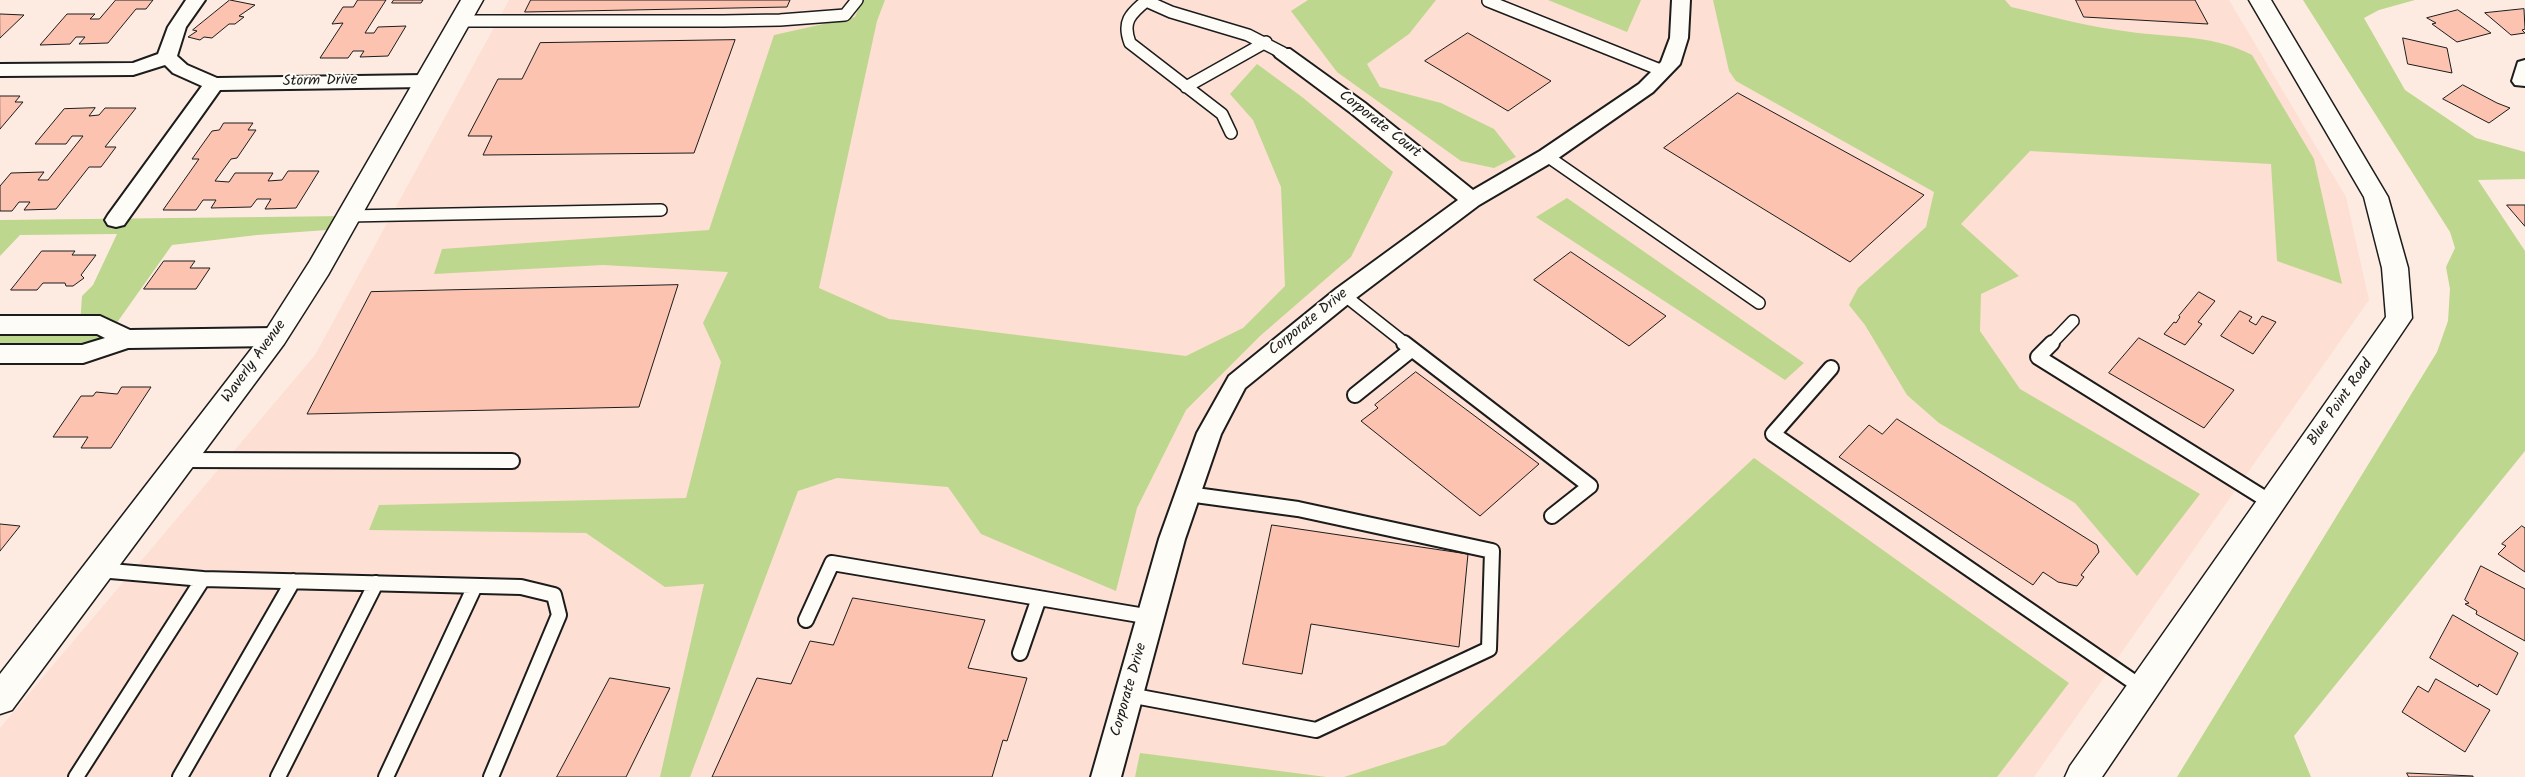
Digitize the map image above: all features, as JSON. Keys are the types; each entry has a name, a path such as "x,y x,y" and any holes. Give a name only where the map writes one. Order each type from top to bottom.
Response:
{"street":[{"path":"0,70 133,69 168,57 170,40 178,22 196,0"},
{"name":"Corporate Drive","path":"1106,777 1172,539 1209,433 1237,382 1344,295 1472,200 1547,156 1646,88 1670,64 1679,38 1682,10 1681,0"},
{"name":"Blue Point Road","path":"2082,777 2399,318 2395,268 2376,197 2260,0"},
{"name":"Waverly Avenue","path":"0,699 275,337 348,216 466,10"},
{"name":"Corporate Court","path":"1283,53 1358,108 1472,200"},
{"name":"Storm Drive","path":"168,57 180,69 214,84 425,81"},
{"path":"116,220 214,84"},
{"path":"0,325 100,325 127,339"},
{"path":"0,354 83,354 127,339 275,337"}],"lane":[{"path":"466,10 780,20 845,15 856,4 857,0"},
{"path":"1231,133 1222,114 1130,44 1124,29 1127,17 1145,0 1171,12 1266,42 1283,53"},
{"path":"1488,1 1663,71"},
{"path":"1186,87 1266,42"},
{"path":"1547,156 1759,303"},
{"path":"348,216 661,210"},
{"path":"1344,295 1411,350 1535,441 1590,486 1552,516"},
{"path":"2073,321 2038,357 2272,502"},
{"path":"1355,395 1411,350"},
{"path":"1831,368 1773,434 2144,688"},
{"path":"182,460 512,461"},
{"path":"1129,695 1316,730 1489,649 1492,551 1298,509 1188,494"},
{"path":"806,620 832,563 1151,617"},
{"path":"98,570 204,578 521,587 554,595 558,614 491,777"},
{"path":"76,777 204,578"},
{"path":"180,777 293,581"},
{"path":"278,777 376,583"},
{"path":"386,777 475,586"},
{"path":"1020,653 1039,598"}],"shaded area":[{"path":"509,0 2229,0 2346,197 2369,300 2034,777 0,777 0,728 315,355"}],"green space":[{"path":"862,0 885,0 877,21 819,288 889,319 1186,356 1243,328 1285,286 1281,187 1253,120 1230,94 1257,64 1302,97 1393,172 1351,257 1260,336 1186,410 1137,508 1116,591 981,534 948,487 837,478 798,491 690,777 660,777 704,584 665,587 586,533 369,530 379,505 686,498 721,362 703,323 728,272 603,265 434,274 442,249 709,230 774,35 855,17"},
{"path":"1308,0 1436,0 1409,34 1367,64 1380,87 1441,103 1494,129 1516,157 1494,168 1461,161 1337,72 1291,11"},
{"path":"1548,0 1641,0 1627,32"},
{"path":"1713,0 2005,0 2011,7 2077,23 2220,43 2252,55 2314,159 2342,284 2277,261 2271,164 2030,151 1961,224 2019,276 1981,294 1980,331 2020,389 2200,494 2137,576 2075,503 1939,423 1907,395 1865,325 1849,305 1858,288 1926,227 1934,192 1736,81 1729,71"},
{"path":"2303,0 2415,0 2379,10 2364,18 2405,90 2476,138 2525,152 2525,179 2478,180 2525,251 2525,451 2294,736 2311,777 2177,777 2437,352 2448,321 2450,289 2446,267 2455,248 2450,232"},
{"path":"1567,198 1804,363 1785,380 1536,217"},
{"path":"348,216 341,229 257,235 172,245 111,331 127,339 83,354 0,354 0,325 80,325 82,296 93,285 117,234 20,235 0,256 0,220"},
{"path":"1754,458 2069,683 1997,777 1344,777 1445,745"},
{"path":"1140,753 1326,777 1135,777"}],"building":[{"path":"116,0 153,0 146,9 136,9 108,43 79,44 85,37 76,37 70,44 40,45 67,14 95,14 90,19 99,19"},
{"path":"230,0 255,5 239,16 244,17 235,24 229,24 212,38 204,37 200,40 188,37 197,31 193,30"},
{"path":"358,0 386,0 365,33 374,33 378,27 406,26 388,56 360,57 364,51 353,51 348,58 320,58 343,23 332,24 343,7 353,7"},
{"path":"394,0 423,0 421,3 392,3"},
{"path":"531,0 790,0 787,7 525,12"},
{"path":"2076,0 2195,0 2208,24 2084,17"},
{"path":"2524,9 2525,29 2522,30 2525,33 2511,35 2485,13"},
{"path":"2458,10 2491,33 2457,42 2432,24 2436,23 2427,18"},
{"path":"0,14 24,15 0,38"},
{"path":"1468,33 1551,81 1508,111 1425,61"},
{"path":"2403,38 2447,48 2452,73 2408,64"},
{"path":"735,40 694,153 483,155 492,136 468,136 498,79 522,79 540,43"},
{"path":"2463,85 2510,108 2489,123 2443,99"},
{"path":"1738,93 1924,195 1850,262 1664,148"},
{"path":"0,96 20,96 15,102 23,102 0,129"},
{"path":"95,108 89,116 99,115 105,108 136,108 105,147 116,147 101,167 89,167 56,209 24,210 30,202 19,202 12,211 0,211 0,186 11,173 44,172 38,180 48,180 83,136 72,136 66,144 35,144 64,109"},
{"path":"224,123 253,123 248,130 256,130 237,158 231,159 215,181 229,182 235,173 273,173 268,181 282,180 288,171 319,171 296,208 265,209 271,199 257,199 251,207 211,208 216,200 203,200 196,210 163,210 199,159 192,159 212,131 219,130"},
{"path":"2507,205 2525,205 2525,226"},
{"path":"42,251 75,251 72,255 96,255 81,275 84,278 73,286 66,286 65,283 43,283 37,290 11,290"},
{"path":"1571,252 1666,316 1629,346 1534,280"},
{"path":"164,261 195,261 190,268 210,268 196,289 144,289"},
{"path":"678,285 639,407 307,414 371,292"},
{"path":"2199,292 2215,301 2198,322 2202,324 2185,345 2164,334 2174,322 2176,323 2179,316"},
{"path":"2240,311 2252,317 2249,321 2256,325 2262,316 2276,322 2253,354 2221,336"},
{"path":"2139,338 2234,390 2204,428 2109,373"},
{"path":"1416,372 1539,464 1480,516 1361,421 1378,408 1375,405"},
{"path":"122,387 151,387 111,448 81,448 88,437 53,437 81,396 93,396 96,392 117,394"},
{"path":"1897,419 2097,545 2099,552 2081,575 2084,577 2077,586 2058,582 2043,572 2033,585 1839,457 1869,425 1882,434"},
{"path":"0,524 20,526 0,551"},
{"path":"1272,525 1468,554 1459,647 1311,624 1302,674 1243,664"},
{"path":"2522,526 2525,528 2525,572 2498,554 2506,546 2502,544"},
{"path":"2481,566 2525,589 2525,641 2476,614 2477,611 2465,604 2469,603 2465,600"},
{"path":"853,598 985,620 968,668 1027,678 1007,741 1003,740 992,777 712,777 757,678 791,684 810,641 833,645"},
{"path":"2453,615 2518,653 2497,695 2479,684 2478,687 2430,658"},
{"path":"610,678 670,688 626,777 557,777"},
{"path":"2436,679 2490,710 2465,752 2402,712 2418,686 2428,692"},
{"path":"2407,773 2473,776 2473,777 2409,777"}]}
